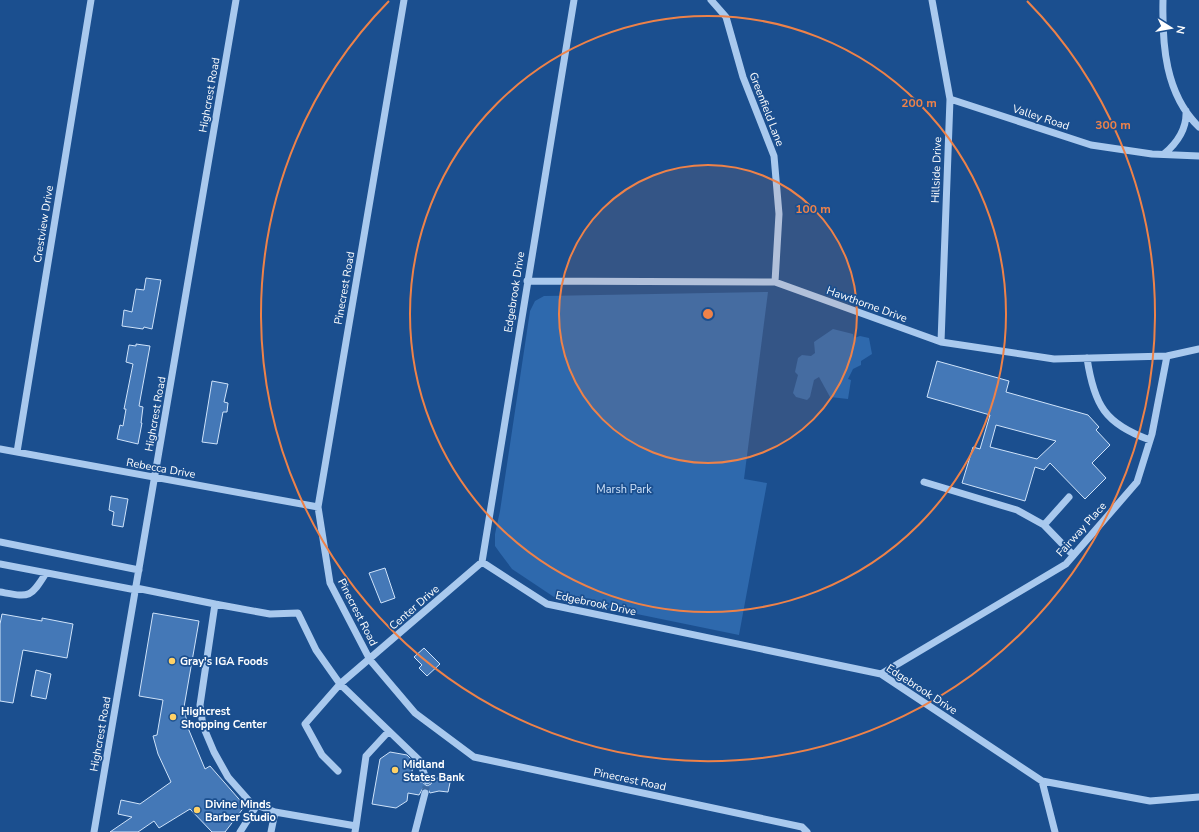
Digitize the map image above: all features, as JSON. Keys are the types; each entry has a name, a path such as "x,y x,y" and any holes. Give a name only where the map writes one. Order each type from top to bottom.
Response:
{"street":[{"name":"Crestview Drive","path":"17,452 91,0"},
{"name":"Highcrest Road","path":"94,832 236,0"},
{"name":"Pinecrest Road","path":"404,0 318,507 330,583 370,660 415,713 474,757 802,827 807,832"},
{"name":"Edgebrook Drive","path":"574,0 482,562 547,604 881,674 1042,781 1150,801 1199,797"},
{"name":"Greenfield Lane","path":"711,0 726,17 743,77 774,156 779,214 775,282"},
{"name":"Hillside Drive","path":"932,0 950,99 940,342"},
{"path":"1163,0 1162,41 1171,81 1186,111 1199,126"},
{"name":"Valley Road","path":"950,99 1091,145 1164,154 1199,156"},
{"path":"1164,154 1175,145 1182,134 1187,119 1186,111"},
{"name":"Hawthorne Drive","path":"527,281 775,282 940,342 1054,359 1167,356 1199,349"},
{"name":"Fairway Place","path":"881,674 1066,564 1137,482 1150,440 1167,356"},
{"path":"1087,358 1090,381 1099,405 1116,423 1136,435 1150,440"},
{"name":"Rebecca Drive","path":"0,449 318,507"},
{"path":"924,482 1017,510 1044,526 1073,555"},
{"path":"1044,526 1068,497"},
{"path":"0,542 139,570"},
{"name":"Center Drive","path":"338,771 322,755 305,724 340,684 370,660 482,562"},
{"path":"0,564 270,614 298,613 316,650 340,684 419,760 426,781"},
{"path":"0,592 24,596 35,591 46,573"},
{"path":"216,604 200,706 203,726 214,752 228,777 251,803 275,812 356,829 366,756 389,731"},
{"path":"1042,781 1055,832"},
{"path":"415,832 425,793"},
{"path":"240,832 257,805"},
{"path":"271,832 275,812"}],"green space":[{"name":"Marsh Park","path":"768,292 744,479 767,483 739,635 554,597 512,569 495,546 495,534 500,511 530,311 535,301 544,296"},
{"path":"833,329 853,334 854,338 860,336 869,338 872,354 861,361 861,365 853,369 848,379 851,380 848,399 830,397 819,377 814,380 810,397 807,400 796,397 793,393 798,375 795,372 798,358 802,355 811,356 815,353 814,342"}],"building":[{"path":"146,278 161,280 152,329 122,326 124,310 132,312 136,289 144,290"},
{"path":"136,344 150,346 139,406 143,407 138,444 117,439 120,425 123,426 126,409 124,409 133,364 126,362 129,345 136,346"},
{"path":"937,361 1009,381 1006,392 1088,415 1099,427 1096,430 1110,445 1092,463 1106,478 1085,499 1050,463 1044,470 1035,467 1025,501 962,483 973,447 980,449 990,415 927,397","holes":["996,425 1056,441 1037,459 990,447"]},
{"path":"212,381 228,384 224,402 228,403 227,412 223,412 217,444 202,442"},
{"path":"111,496 128,499 123,527 112,525 114,512 109,510"},
{"path":"385,568 395,598 381,603 369,573"},
{"name":"Highcrest Shopping Center","path":"153,613 199,621 184,707 188,728 205,769 210,766 245,806 225,832 212,832 190,809 159,828 154,821 138,832 110,832 132,817 118,814 121,800 140,804 171,782 158,754 153,736 157,735 163,700 139,696"},
{"path":"2,614 42,621 42,618 73,624 67,658 23,650 13,703 0,701 0,624"},
{"path":"424,648 440,664 427,676 419,668 422,665 414,657"},
{"path":"36,670 51,674 46,699 31,696"},
{"name":"Midland States Bank","path":"390,752 407,755 414,762 410,781 422,782 427,786 431,784 432,780 443,776 451,778 448,792 439,791 430,793 428,789 423,788 419,795 408,793 407,801 396,808 372,804 380,759"}],"tunnel":[{"path":"425,793 427,781"}],"place":[{"name":"Gray's IGA Foods","path":"172,661"},
{"name":"Highcrest Shopping Center","path":"173,717"},
{"name":"Midland States Bank","path":"395,770"},
{"name":"Divine Minds Barber Studio","path":"197,810"}]}
